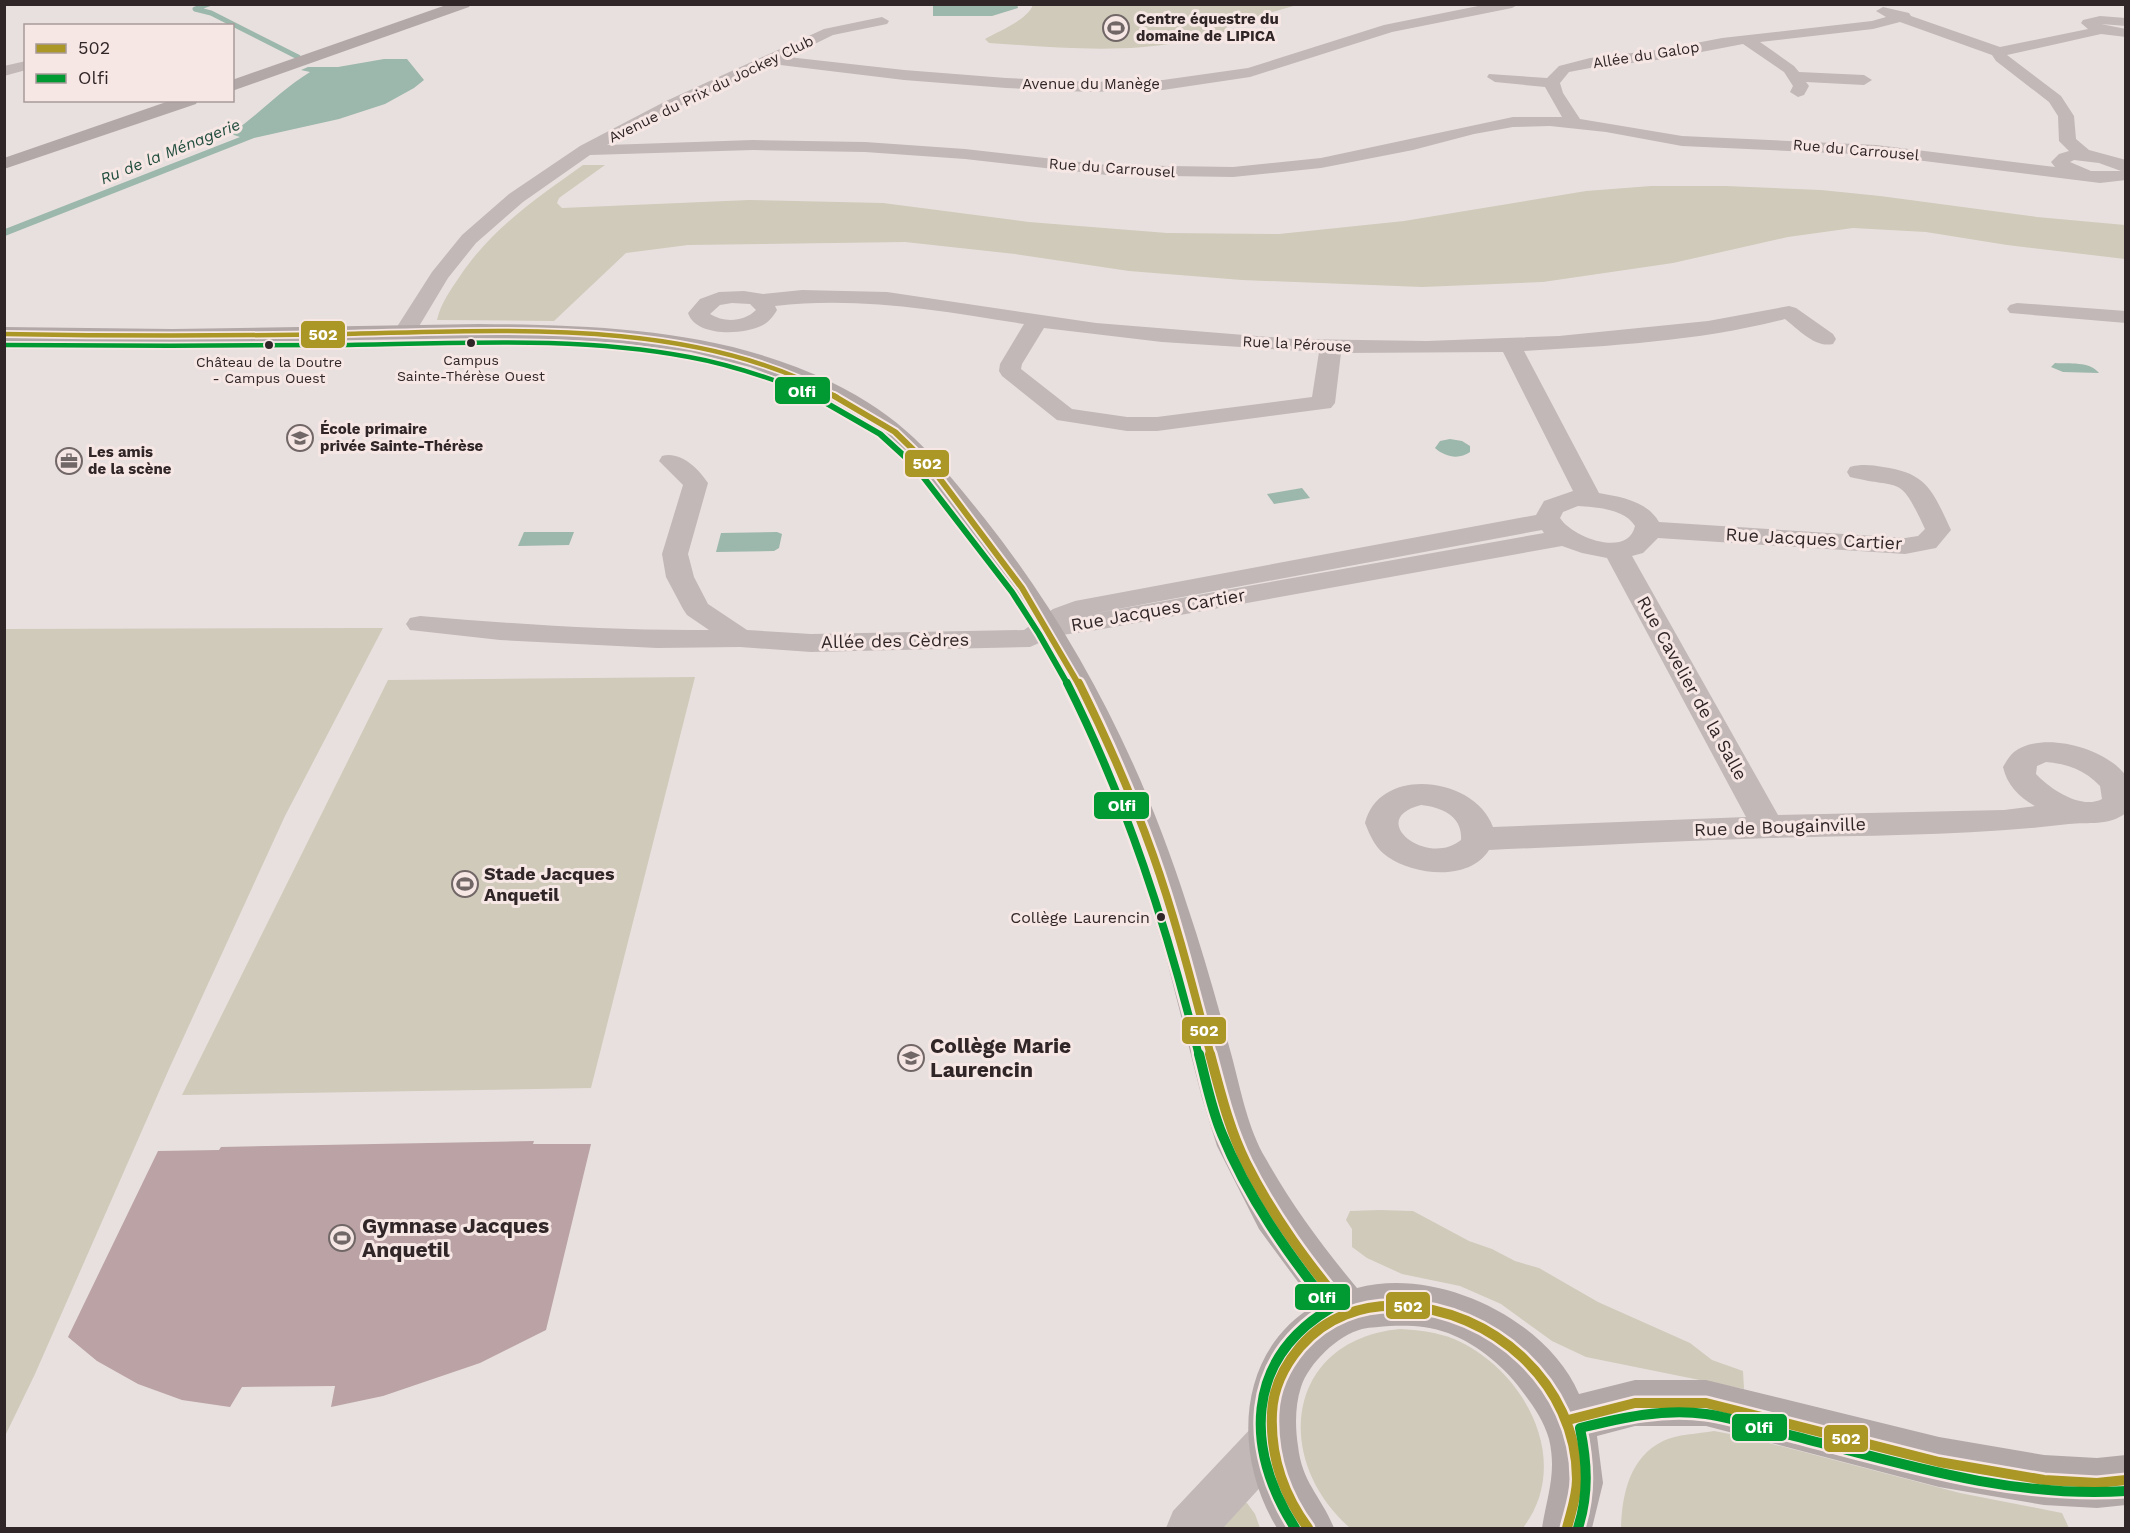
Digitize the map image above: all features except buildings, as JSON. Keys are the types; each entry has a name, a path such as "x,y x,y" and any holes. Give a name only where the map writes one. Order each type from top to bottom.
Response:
{"main road":[{"path":"234,85 464,4"},
{"path":"4,164 183,102"},
{"path":"4,334 156,336 533,332 656,340 740,358 820,386 871,415 915,450 1008,568 1048,628 1089,704 1145,835 1175,922 1229,1123 1243,1156 1272,1212 1291,1241 1347,1311"},
{"path":"1308,1528 1298,1517 1278,1477 1271,1441 1273,1395 1288,1359 1314,1330 1347,1311 1387,1302 1430,1305 1473,1319 1512,1344 1545,1379 1568,1420 1578,1464 1576,1508 1567,1528"},
{"path":"1568,1420 1635,1403 1706,1403 1939,1462 2043,1480 2097,1483 2126,1480"}],"street":[{"name":"Avenue du Manège","path":"769,59 903,75 1006,83 1089,87 1163,85 1250,72 1389,28 1512,4"},
{"path":"1873,8 1904,16 1999,52 2101,30 2126,33"},
{"name":"Allée du Galop","path":"1552,83 1559,72 1575,66 1665,54 1746,39 1853,28 1904,16"},
{"path":"2101,30 2088,23 2100,20 2126,22"},
{"name":"Avenue du Prix du Jockey Club","path":"404,333 439,276 469,239 516,198 586,150 672,104 829,32 882,21"},
{"path":"1746,39 1772,55 1797,85 1864,80"},
{"path":"1999,52 2001,58 2055,99 2066,116 2068,141 2084,155"},
{"path":"4,71 24,66"},
{"path":"4,76 24,76"},
{"path":"1495,77 1552,83 1555,93 1573,122"},
{"name":"Rue du Carrousel","path":"586,150 617,151 753,145 865,147 965,154 1107,170 1233,172 1321,163 1513,122 1573,122 1638,140 1876,150 2038,171 2103,177 2126,174"},
{"path":"2077,173 2062,165 2061,159 2084,155 2104,158 2126,167"},
{"name":"Rue la Pérouse","path":"760,301 794,295 892,299 968,308 1037,321 1163,336 1331,346 1418,348 1580,341 1761,320 1789,312 1825,339"},
{"path":"2017,309 2126,317"},
{"path":"1037,321 1011,364 1010,371 1065,415 1127,424 1157,424 1323,403 1331,346"},
{"path":"1510,345 1589,498"},
{"path":"671,461 696,483 675,554 680,577 697,609 740,638"},
{"name":"Rue Jacques Cartier","path":"1647,530 1905,546 1927,542 1938,530 1921,494 1908,480 1890,474 1859,472"},
{"path":"1589,498 1622,505 1644,520 1647,530 1646,537 1640,543 1616,550 1588,548 1555,529 1549,513 1554,506 1562,501 1589,498"},
{"name":"Rue Jacques Cartier","path":"1048,628 1063,615 1085,607 1555,529"},
{"name":"Rue Cavelier de la Salle","path":"1616,550 1768,827"},
{"path":"657,639 697,609"},
{"name":"Allée des Cèdres","path":"420,624 500,631 657,639 740,638 812,643 1030,638 1048,628"},
{"name":"Rue de Bougainville","path":"1478,839 2004,820 2081,812"},
{"path":"1190,1528 1203,1517 1271,1441"}],"shaded area":[{"path":"1017,4 1018,8 992,16 933,16 933,5"},
{"name":"Centre équestre du domaine de LIPICA","path":"1033,5 1297,5 1228,25 1224,32 1156,46 1109,49 1060,48 989,43 985,39 1025,16"},
{"path":"384,59 407,59 424,80 385,104 339,119 254,138 5,236 5,229 240,137 231,134 310,72 301,70 308,67 338,67"},
{"path":"583,165 605,165 559,198 557,203 562,208 749,200 883,203 1029,222 1167,233 1279,234 1404,221 1586,191 1651,186 1821,190 2037,217 2125,225 2125,259 2007,245 1926,232 1853,228 1788,237 1673,263 1543,282 1422,287 1242,280 1129,271 1015,254 905,242 688,245 626,253 554,321 437,320 449,292 486,243 516,215"},
{"path":"2055,363 2085,365 2099,373 2063,372 2051,367"},
{"path":"1450,439 1462,441 1470,446 1470,452 1461,456 1452,456 1443,454 1435,448 1440,441"},
{"path":"1302,488 1310,498 1274,504 1267,494"},
{"path":"524,532 574,532 569,545 518,546"},
{"path":"777,532 782,534 779,548 774,551 716,552 721,533"},
{"path":"383,628 285,816 169,1069 35,1374 5,1436 5,629"},
{"name":"Stade Jacques Anquetil","path":"695,677 591,1088 182,1095 388,680"},
{"path":"1350,1211 1413,1211 1469,1241 1492,1249 1515,1261 1539,1268 1598,1302 1690,1343 1712,1360 1743,1371 1744,1389 1586,1357 1552,1341 1501,1304 1460,1286 1402,1274 1367,1258 1352,1247 1352,1229 1346,1220"},
{"path":"1400,1329 1427,1332 1454,1339 1479,1353 1501,1372 1520,1394 1534,1420 1542,1447 1544,1474 1538,1502 1523,1528 1350,1528 1325,1500 1309,1470 1301,1438 1303,1407 1313,1379 1333,1355 1362,1338"},
{"path":"1714,1431 1746,1437 1960,1493 2062,1513 2069,1528 1621,1528 1626,1490 1635,1467 1643,1457 1663,1441"},
{"path":"1242,1503 1247,1503 1255,1514 1260,1528 1218,1528"}],"waterway":[{"name":"Ru de la Ménagerie","path":"209,4 195,9 211,13 233,24"},
{"name":"Ru de la Ménagerie","path":"234,25 298,57"}],"transit line":[{"name":"502","path":"4,334 215,336 480,331 620,336 689,346 755,363 820,387 895,432 931,467 1008,568 1046,625 1078,682 1120,770 1153,854 1176,926 1226,1110 1245,1161 1292,1240 1347,1311"},
{"name":"Olfi","path":"4,345 254,346 475,342 618,347 689,357 757,373 821,398 892,443 934,488 1002,579 1039,634 1067,683 1103,761 1152,887 1221,1132 1243,1181 1269,1224 1331,1308 1306,1325 1285,1346 1273,1367 1265,1390 1261,1414 1261,1439 1265,1463 1282,1508 1295,1528"},
{"name":"502","path":"1308,1528 1285,1490 1276,1463 1272,1434 1276,1389 1295,1353 1320,1328 1350,1312 1385,1305 1419,1306 1452,1314 1483,1327 1511,1346 1536,1370 1555,1397 1569,1428 1576,1461 1576,1489 1567,1528"},
{"name":"502","path":"1568,1420 1635,1403 1706,1403 1939,1462 2044,1480 2097,1483 2126,1480"},
{"name":"Olfi","path":"1578,1528 1586,1491 1585,1453 1580,1428 1636,1414 1705,1414 1937,1472 2043,1490 2097,1493 2126,1491"}],"place":[{"name":"Centre équestre du domaine de LIPICA","path":"1116,28"},
{"name":"Campus Sainte-Thérèse Ouest","path":"471,343"},
{"name":"Château de la Doutre - Campus Ouest","path":"269,345"},
{"name":"École primaire privée Sainte-Thérèse","path":"300,438"},
{"name":"Les amis de la scène","path":"69,461"},
{"name":"Stade Jacques Anquetil","path":"465,884"},
{"name":"Collège Laurencin","path":"1161,917"},
{"name":"Collège Marie Laurencin","path":"911,1058"},
{"name":"Gymnase Jacques Anquetil","path":"342,1238"}]}
